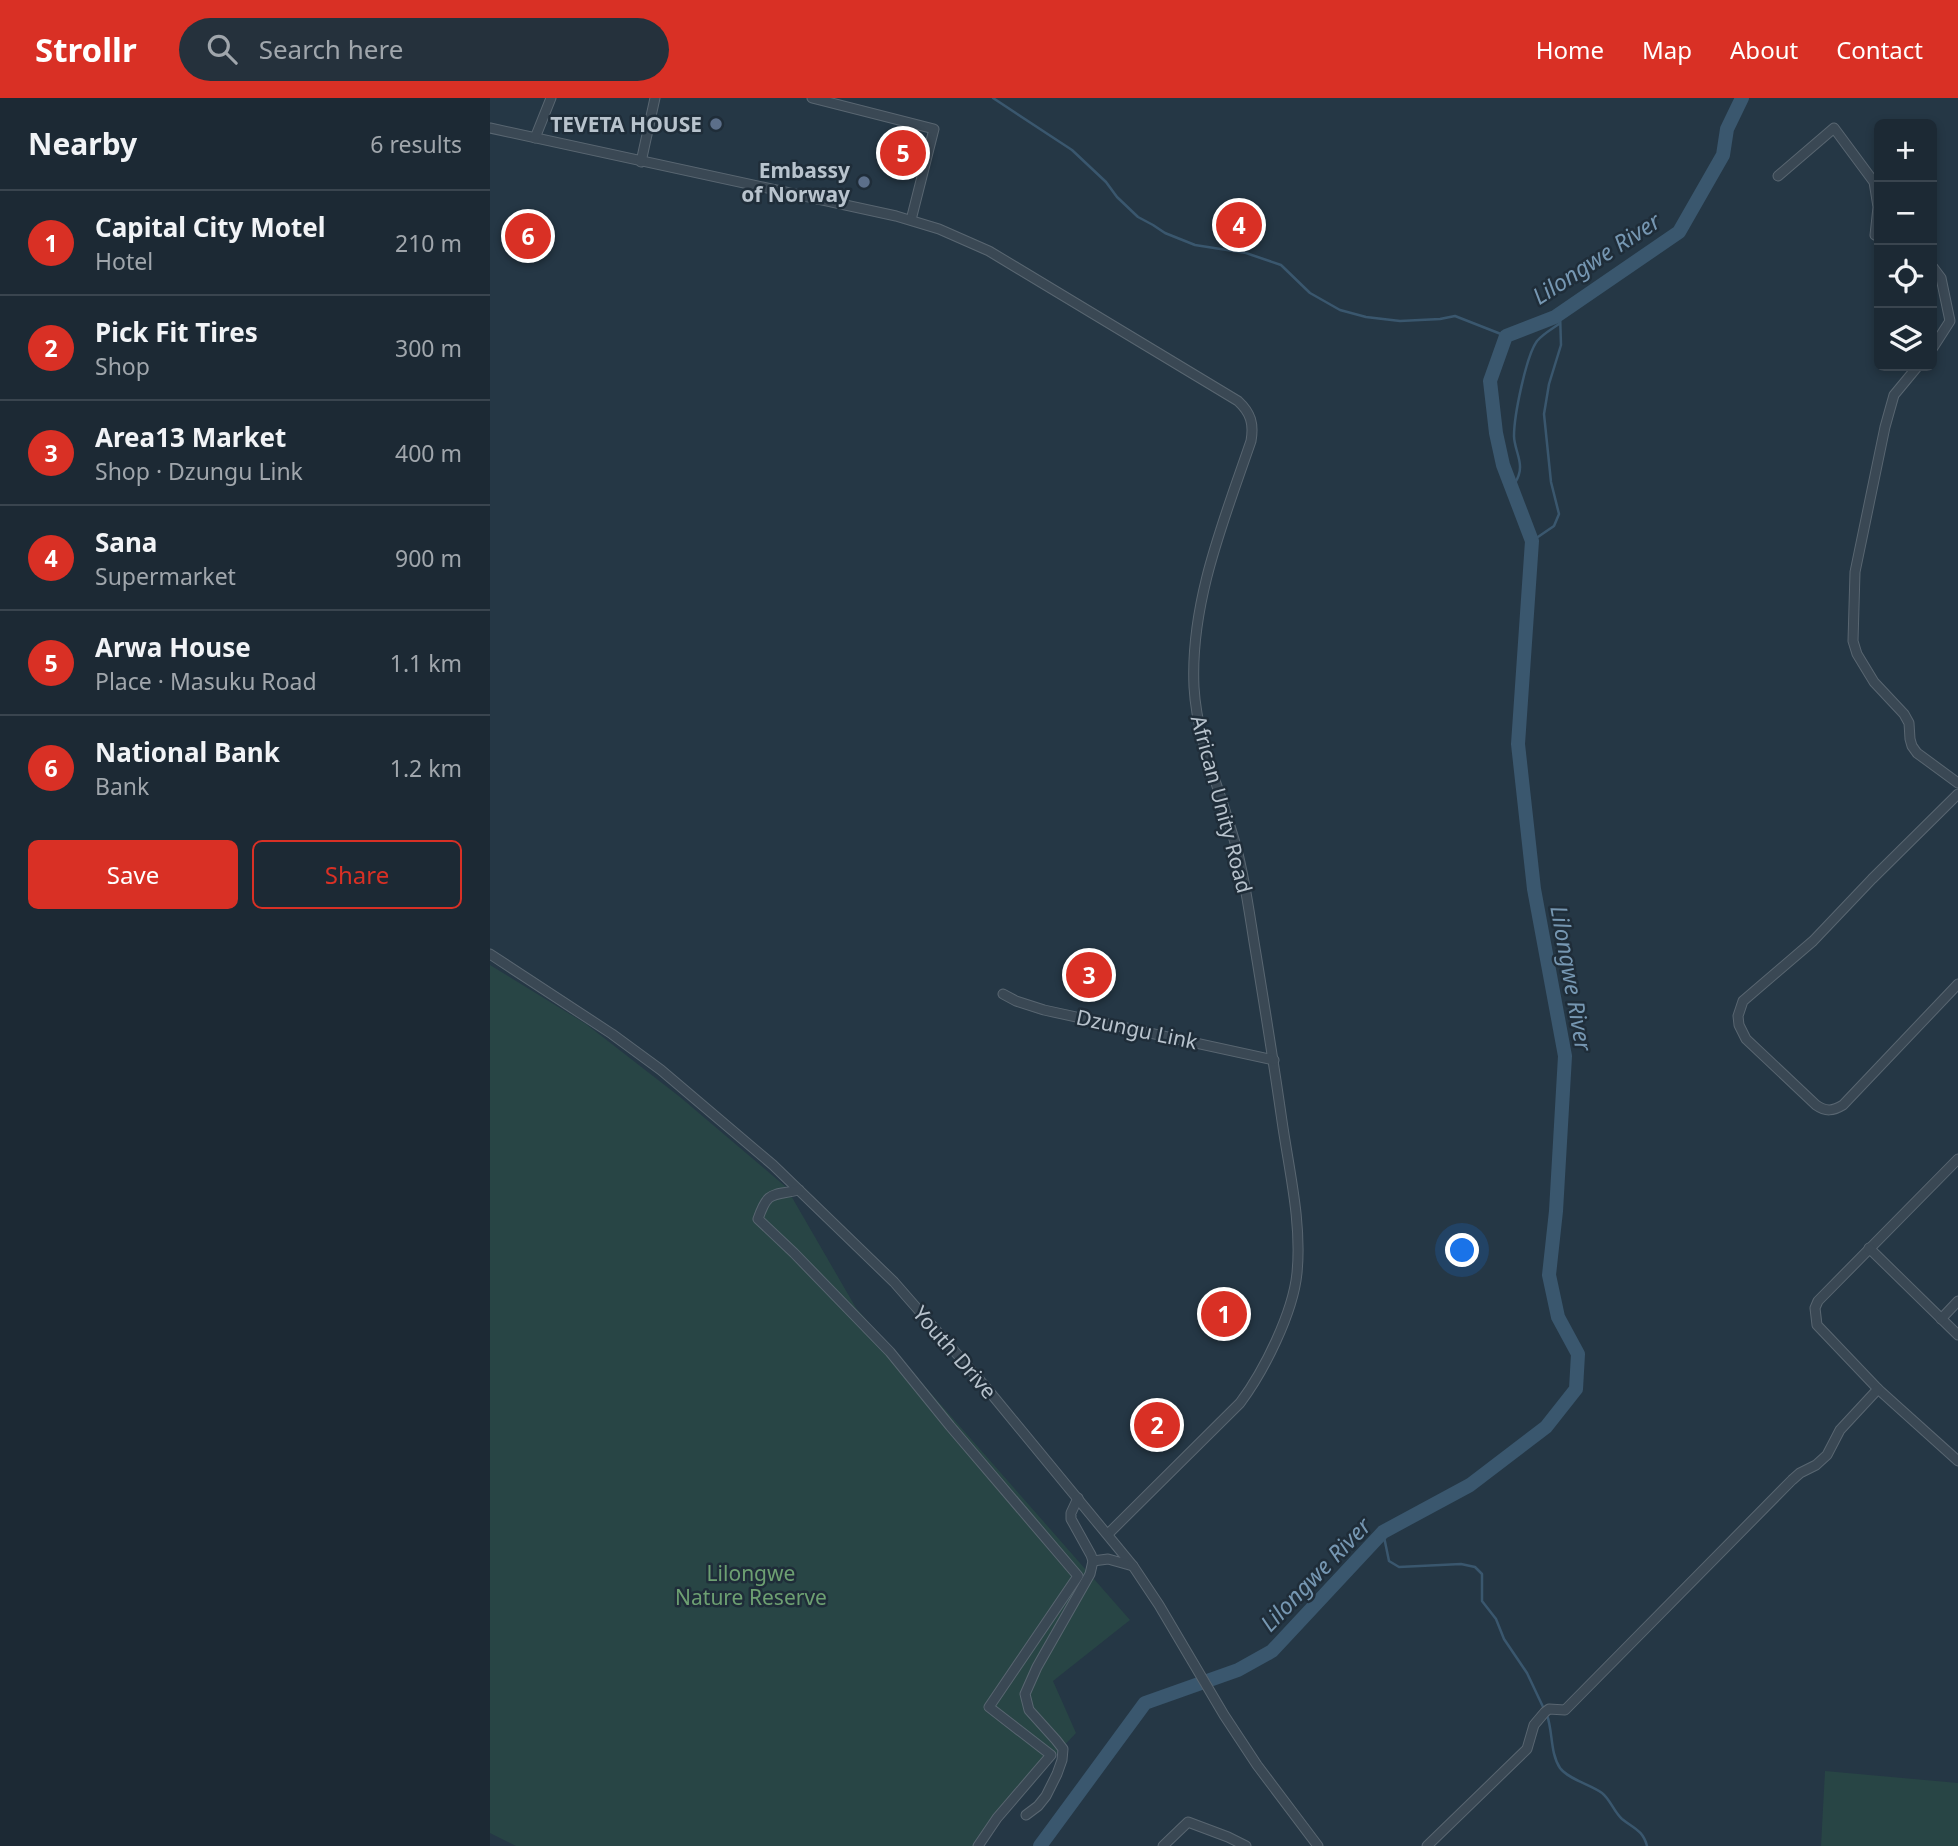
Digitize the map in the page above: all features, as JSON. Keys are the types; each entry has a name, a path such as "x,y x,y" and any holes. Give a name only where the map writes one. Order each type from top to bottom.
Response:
{"street":[{"path":"535,138 551,98"},
{"path":"641,162 655,98"},
{"path":"812,98 934,129 912,220"},
{"name":"African Unity Road","path":"490,128 912,220 964,239 989,251 1238,401 1251,417 1251,441 1202,595 1195,638 1194,688 1199,727 1243,876 1273,1060 1297,1238 1297,1276 1288,1307 1262,1371 1240,1403 1108,1534"},
{"path":"1779,176 1834,128 1874,182"},
{"path":"1937,273 1941,278 1950,321 1937,341"},
{"path":"1914,371 1894,395 1885,427 1854,572 1853,641 1857,654 1874,682 1904,714 1909,723 1910,739 1917,753 1958,783"},
{"path":"1958,794 1813,941 1743,1001 1739,1009 1739,1025 1746,1039 1779,1071 1816,1105 1830,1111 1843,1105 1958,984"},
{"name":"Youth Drive","path":"490,954 612,1034 661,1070 773,1165 894,1282 1133,1566 1257,1765 1318,1846"},
{"name":"Dzungu Link","path":"1003,994 1044,1010 1273,1060"},
{"path":"1958,1159 1818,1301 1815,1308 1815,1321 1878,1389 1958,1461"},
{"path":"799,1190 776,1193 768,1198 758,1219 890,1352 1078,1576 989,1707 1051,1755 997,1818 978,1846"},
{"path":"1869,1248 1958,1335"},
{"path":"1941,1319 1958,1301"},
{"path":"1427,1846 1527,1749 1534,1725 1545,1712 1549,1709 1565,1710 1792,1480 1827,1455 1840,1430 1878,1389"},
{"path":"1026,1815 1046,1796 1057,1774 1063,1749 1028,1710 1025,1694 1037,1667 1087,1582 1093,1561 1071,1519 1078,1498"},
{"path":"1093,1561 1108,1559 1133,1566"},
{"path":"1163,1846 1188,1822 1246,1846"}],"green space":[{"name":"Lilongwe Nature Reserve","path":"490,965 586,1024 680,1097 786,1187 856,1308 1130,1620 1053,1681 1076,1733 981,1834 974,1846 516,1846 490,1833"},
{"path":"1825,1771 1958,1783 1958,1846 1821,1846"}],"waterway":[{"path":"993,98 1072,150 1138,217 1165,233 1195,245 1246,253 1281,265 1310,293 1340,310 1366,317 1400,321 1455,316 1506,336"},
{"name":"Lilongwe River","path":"1040,1846 1145,1703 1238,1670 1272,1651 1383,1532 1470,1485 1546,1427 1576,1389 1578,1354 1558,1317 1549,1275 1556,1211 1565,1056 1534,889 1518,744 1532,541 1503,465 1490,381 1506,336 1555,317 1679,232 1723,155 1727,129 1742,98"},
{"path":"1532,541 1554,526 1559,514 1551,482 1544,414 1549,384 1561,345 1560,313"},
{"path":"1512,488 1520,469 1514,436 1525,372 1537,341 1559,324"},
{"path":"1383,1532 1389,1561 1399,1567 1461,1564 1475,1567 1482,1574 1482,1601 1496,1619 1504,1639 1527,1673 1544,1709"},
{"path":"1547,1715 1560,1768 1602,1793 1619,1816 1640,1833 1647,1846"}],"place":[{"name":"TEVETA HOUSE","path":"716,124"},
{"name":"Arwa House","path":"903,153"},
{"name":"Embassy of Norway","path":"864,182"},
{"name":"Sana","path":"1239,225"},
{"name":"National Bank","path":"528,236"},
{"name":"Area13 Market","path":"1089,975"},
{"name":"Capital City Motel","path":"1224,1314"},
{"name":"Pick Fit Tires","path":"1157,1425"}]}
